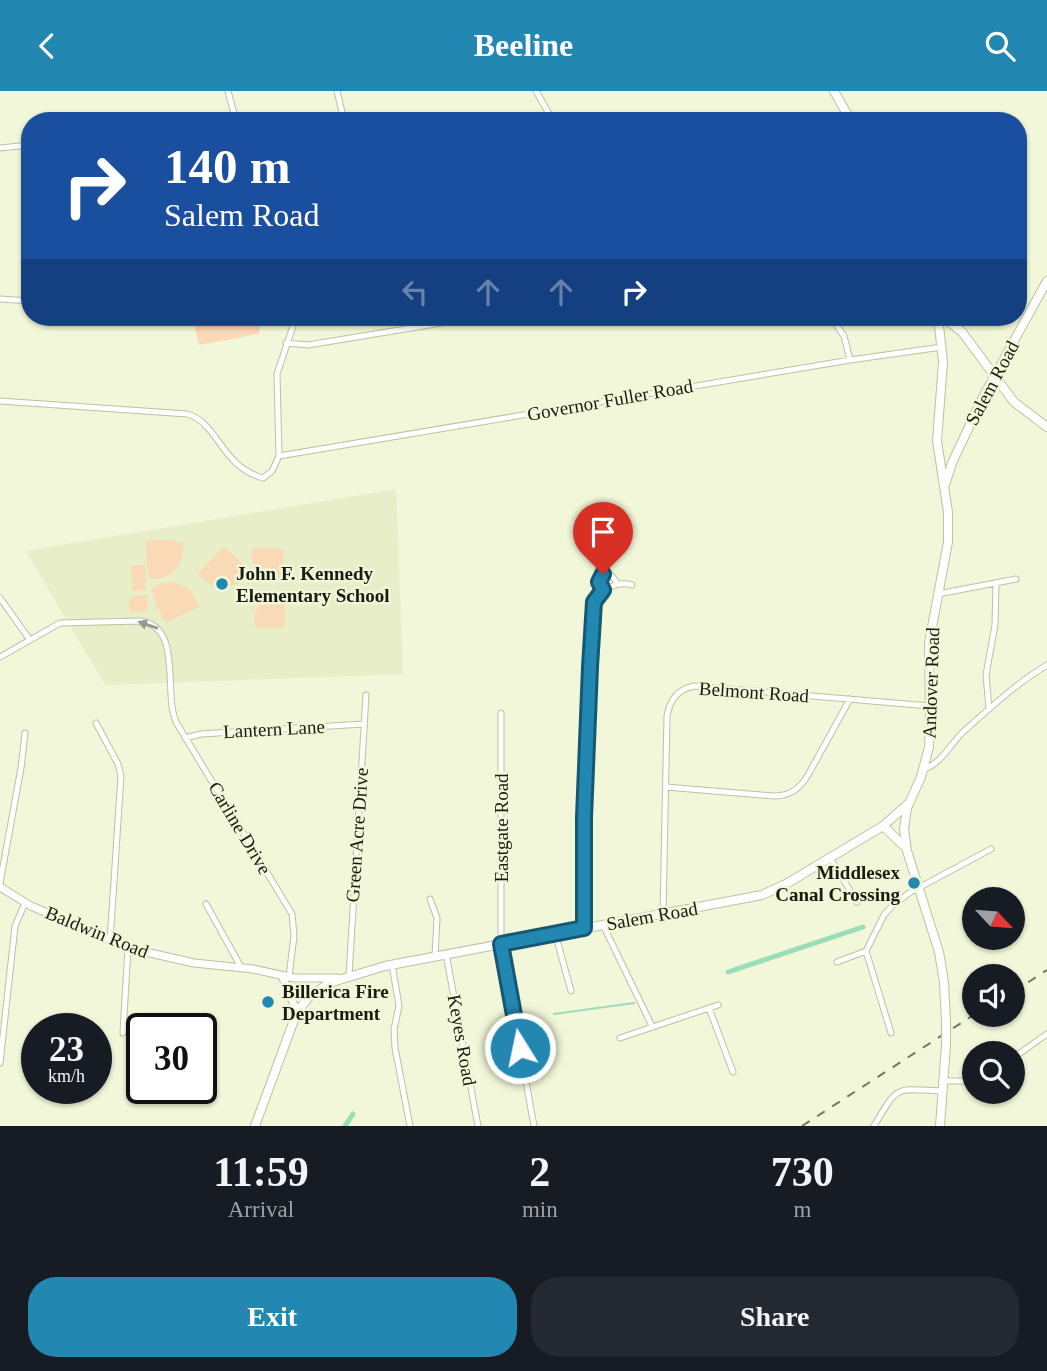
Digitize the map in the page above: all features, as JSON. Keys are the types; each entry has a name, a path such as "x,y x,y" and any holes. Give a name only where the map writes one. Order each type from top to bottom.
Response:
{"main road":[{"path":"834,91 846,112"},
{"name":"Salem Road","path":"1027,317 1047,281"},
{"name":"Andover Road","path":"940,1126 946,1045 941,962 906,848 904,824 929,747 929,643 948,542 948,512 937,432 943,370 941,326"},
{"path":"954,326 962,332 1013,402 1047,427"},
{"name":"Salem Road","path":"945,488 952,463 994,376 1022,326"},
{"path":"940,466 952,463"},
{"name":"Salem Road","path":"258,1125 297,1012 318,990 347,977 392,964 762,895 786,884 883,826 909,803"},
{"path":"883,826 906,848"}],"street":[{"path":"228,91 234,112"},
{"path":"337,91 342,112"},
{"path":"536,91 548,112"},
{"path":"0,148 21,146"},
{"path":"0,299 21,300"},
{"path":"0,401 187,414 205,423 229,459 263,478 272,471 279,456 277,374 293,326"},
{"path":"286,343 308,345 423,326"},
{"path":"837,326 844,336 850,360"},
{"name":"Governor Fuller Road","path":"279,456 942,347"},
{"path":"603,590 599,582 603,574 611,575 618,584"},
{"path":"937,594 1016,579"},
{"path":"584,928 584,818 594,602 603,590 618,584 632,585"},
{"path":"989,710 986,675 995,625 996,584"},
{"path":"0,598 30,641"},
{"name":"Carline Drive","path":"0,657 61,622 148,622 157,627 167,647 172,711 185,738 290,910 294,936 285,976"},
{"path":"924,769 934,764 958,737 1028,677 1047,665"},
{"name":"Belmont Road","path":"663,914 668,710 674,697 686,688 700,686 930,706"},
{"name":"Green Acre Drive","path":"347,977 366,695"},
{"path":"666,787 774,796 790,794 808,775 850,699"},
{"name":"Eastgate Road","path":"502,713 501,944 534,1126"},
{"path":"96,723 118,764 121,776 110,942"},
{"name":"Lantern Lane","path":"185,738 201,734 364,724"},
{"path":"0,885 25,733"},
{"path":"837,962 866,951 886,911 920,887 991,849"},
{"path":"830,858 857,902"},
{"name":"Baldwin Road","path":"0,885 25,903 128,948 194,963 242,967 312,980 347,977"},
{"path":"430,899 437,918 435,956"},
{"path":"0,1063 15,926 25,903"},
{"path":"206,904 242,967"},
{"path":"603,925 652,1026"},
{"path":"555,933 571,991"},
{"path":"122,1033 128,948"},
{"path":"866,951 891,1033"},
{"name":"Keyes Road","path":"446,954 478,1126"},
{"path":"392,964 399,1006 394,1029 395,1048 410,1126"},
{"path":"285,976 297,1012"},
{"path":"620,1038 718,1005"},
{"path":"709,1008 733,1072"},
{"path":"1025,1050 1047,1034"},
{"path":"874,1126 896,1092 962,1082"}],"shaded area":[{"path":"194,326 260,326 259,334 199,345"},
{"name":"John F. Kennedy Elementary School","path":"396,489 403,674 105,685 26,551"},
{"path":"149,540 183,543 179,564 170,574 149,579 145,543"},
{"path":"222,548 226,548 250,571 239,583 232,586 218,587 198,574"},
{"path":"252,548 282,549 282,579 268,578 258,572 253,562"},
{"path":"145,565 146,590 133,591 131,566"},
{"path":"173,582 190,590 200,607 167,622 163,620 151,589 161,583"},
{"path":"147,595 148,611 130,612 129,600 133,596"},
{"path":"272,596 284,596 285,625 282,628 255,627 257,608"}],"waterway":[{"path":"728,972 863,927"},
{"path":"554,1014 634,1003"},
{"path":"345,1126 353,1114"}],"railway":[{"path":"1025,984 1047,970"},
{"path":"802,1126 962,1022"}],"place":[{"name":"John F. Kennedy Elementary School","path":"222,584"},
{"name":"Middlesex Canal Crossing","path":"914,883"},
{"name":"Billerica Fire Department","path":"268,1002"}],"route":[{"path":"520,1048 501,944 584,928 584,818 590,667 594,602 603,590 599,582 603,574"}]}
